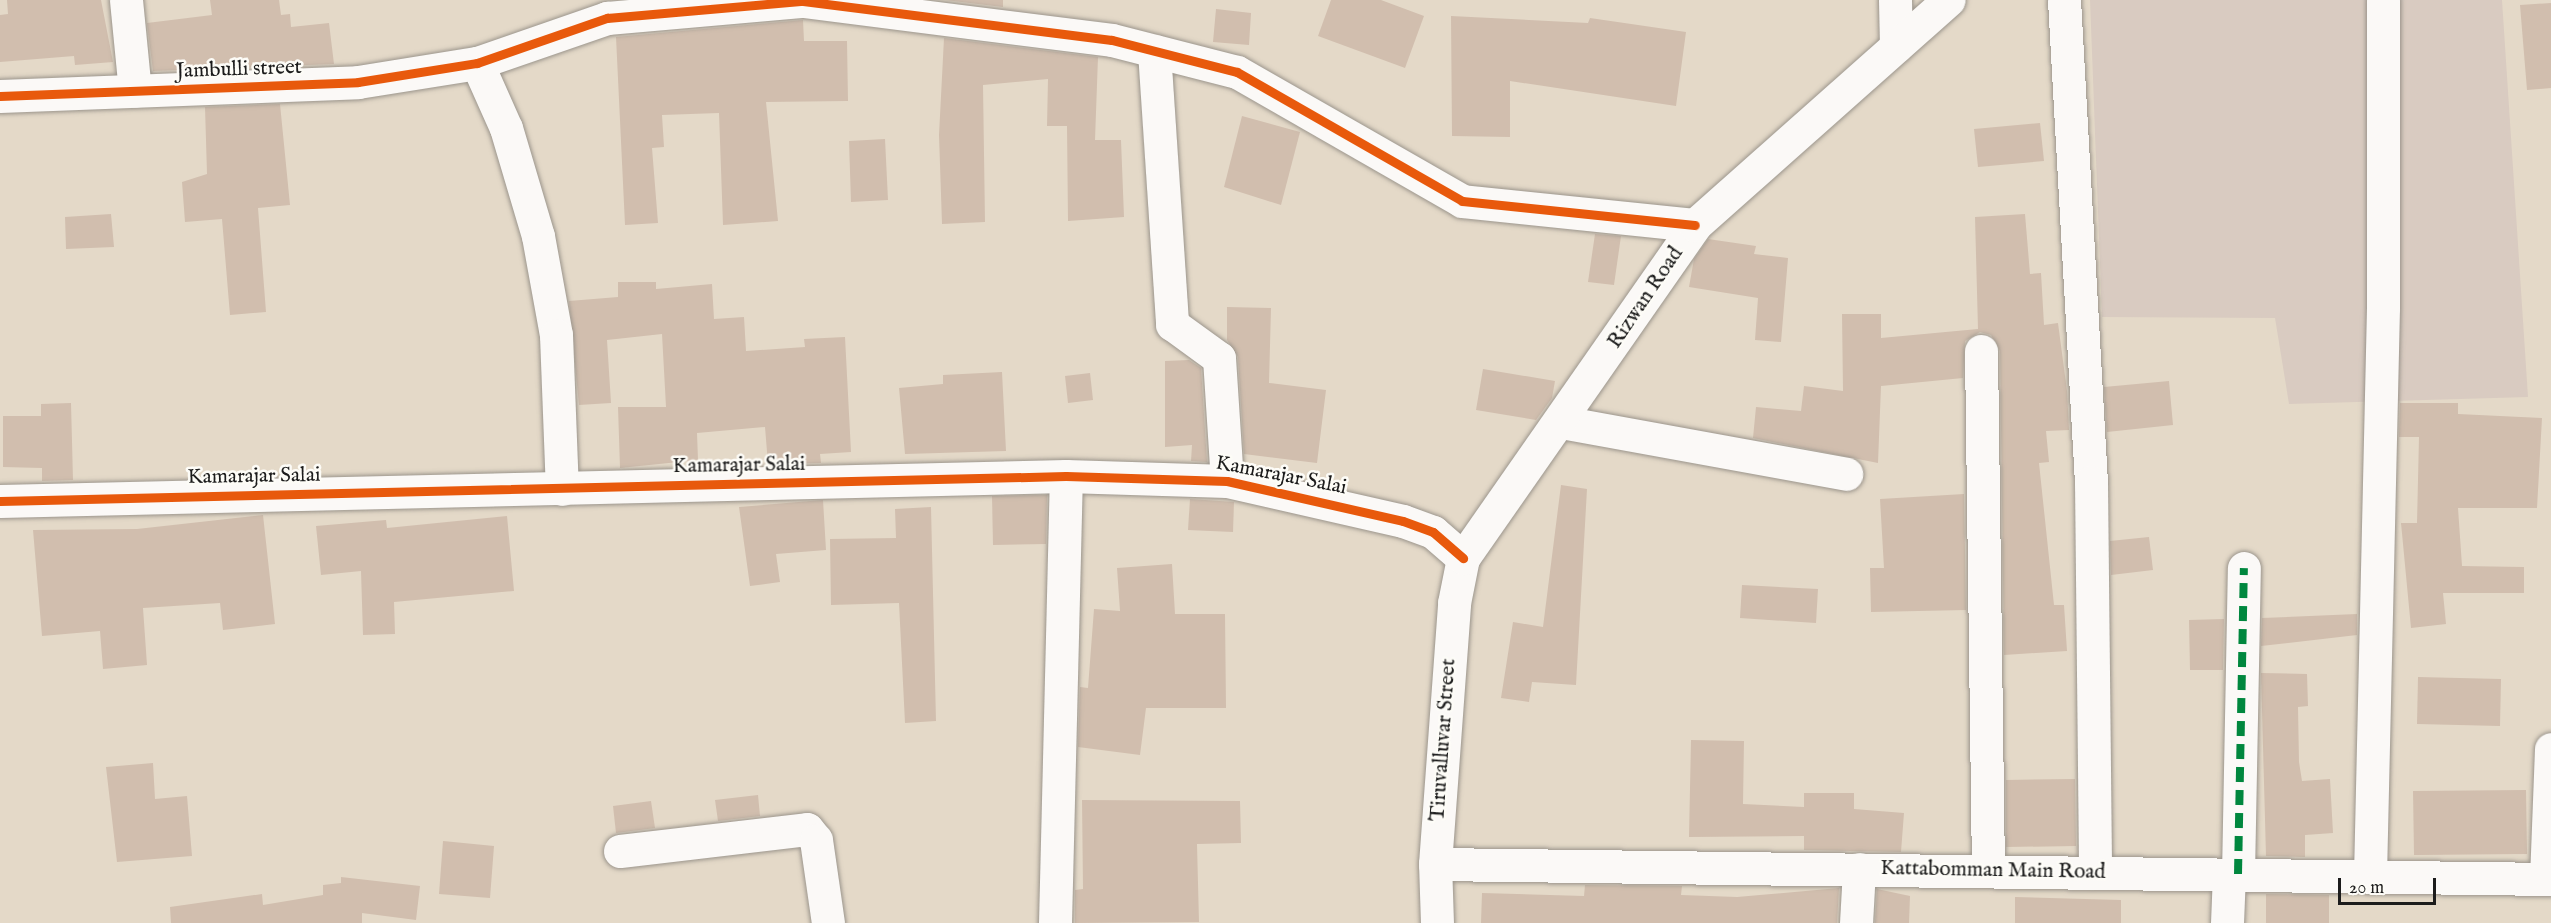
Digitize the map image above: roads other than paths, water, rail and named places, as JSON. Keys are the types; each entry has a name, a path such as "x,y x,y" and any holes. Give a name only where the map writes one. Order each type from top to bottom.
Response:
{"street":[{"path":"126,0 135,91"},
{"path":"1895,0 1896,46"},
{"name":"Rizwan Road","path":"1463,558 1561,422 1695,225 1948,0"},
{"path":"2064,0 2091,482 2095,873"},
{"path":"2370,876 2383,308 2383,0"},
{"name":"Jambulli street","path":"0,96 358,82 477,63 607,18 803,1 1112,40 1238,72 1462,201 1695,225"},
{"path":"1154,51 1172,324 1219,358 1227,481"},
{"path":"477,63 506,128 538,236 556,336 562,489"},
{"path":"1981,351 1988,871"},
{"path":"1561,422 1846,474"},
{"path":"1055,923 1066,476"},
{"name":"Kamarajar Salai","path":"0,501 1066,476 1227,481 1403,521 1433,532 1463,558"},
{"name":"Tiruvalluvar Street","path":"1437,923 1435,864 1454,603 1463,558"},
{"path":"2227,923 2233,874 2244,568"},
{"path":"2548,879 2551,749"},
{"path":"620,851 807,829 816,840 828,923"},
{"name":"Kattabomman Main Road","path":"1435,864 2548,879"},
{"path":"1856,923 1859,870"}]}
